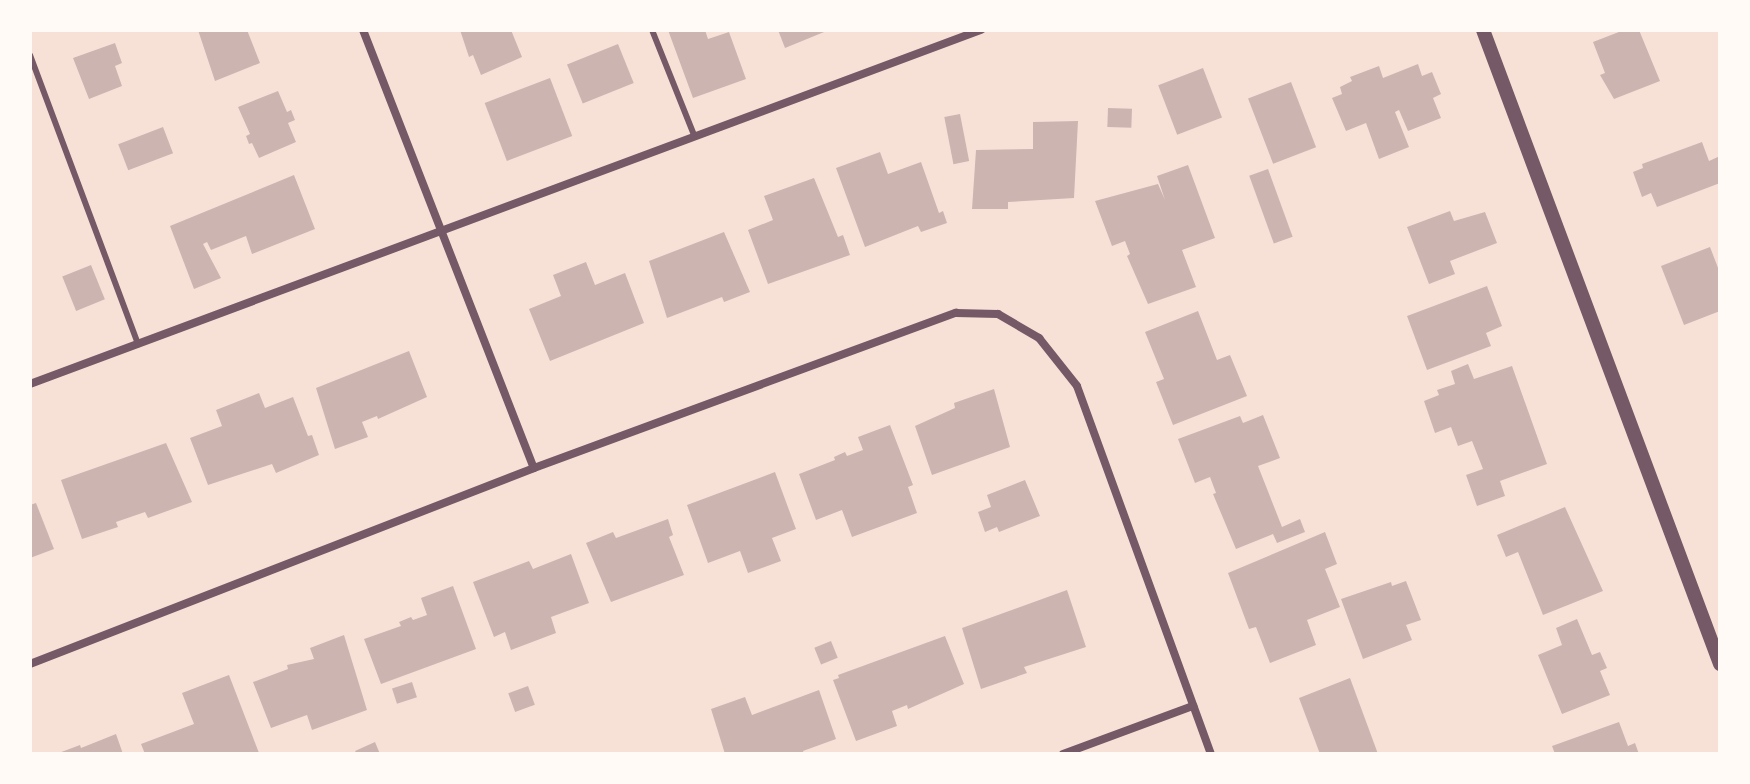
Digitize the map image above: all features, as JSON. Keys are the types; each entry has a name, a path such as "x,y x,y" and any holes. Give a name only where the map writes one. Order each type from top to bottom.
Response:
{"street":[{"path":"363,30 534,468"},
{"path":"30,384 694,135 955,33 981,30"},
{"path":"1483,30 1720,664"},
{"path":"30,664 534,468 956,313 998,314 1039,338 1077,386 1211,754"},
{"path":"1063,754 1193,706"}],"lane":[{"path":"652,30 694,135"},
{"path":"30,55 138,344"}],"building":[{"path":"198,30 247,30 260,63 215,81"},
{"path":"460,30 511,30 522,57 481,75 473,55 469,57"},
{"path":"668,30 705,30 708,39 729,32 746,79 693,98"},
{"path":"778,30 829,30 785,48"},
{"path":"1624,30 1639,30 1660,81 1614,99 1600,75 1605,73 1593,42"},
{"path":"115,43 122,63 115,66 122,86 89,99 73,58"},
{"path":"618,44 634,83 583,104 567,65"},
{"path":"1418,64 1422,76 1432,72 1441,94 1433,98 1441,118 1408,131 1399,110 1395,112 1409,147 1379,159 1366,123 1346,131 1332,98 1342,94 1340,87 1352,81 1350,77 1379,66 1383,78"},
{"path":"1203,68 1222,117 1177,135 1158,85"},
{"path":"550,78 572,136 507,161 485,103"},
{"path":"1291,82 1316,147 1273,164 1248,98"},
{"path":"278,91 287,112 291,110 295,120 288,123 296,142 259,158 252,143 249,144 246,136 250,134 238,107"},
{"path":"1108,108 1132,109 1131,128 1107,127"},
{"path":"960,114 969,161 953,164 944,117"},
{"path":"1078,121 1074,198 1008,202 1008,209 972,209 976,150 1033,149 1033,122"},
{"path":"163,127 173,153 128,170 118,144"},
{"path":"1702,142 1709,161 1720,156 1720,183 1657,207 1651,193 1642,197 1633,172 1643,168 1642,164"},
{"path":"880,152 888,174 921,162 939,213 943,211 947,223 921,232 918,226 865,247 836,168"},
{"path":"1188,165 1215,238 1182,250 1196,287 1148,304 1127,256 1130,254 1125,241 1112,246 1095,201 1158,184 1165,200 1157,176"},
{"path":"1268,169 1293,237 1274,243 1249,176"},
{"path":"294,175 315,229 252,254 246,236 211,250 207,242 203,244 221,278 194,289 170,226"},
{"path":"814,178 838,237 843,235 850,255 768,284 748,230 773,220 764,196"},
{"path":"1450,211 1454,221 1485,212 1497,243 1450,261 1455,274 1429,284 1407,227"},
{"path":"724,232 750,292 724,302 722,297 667,318 649,261"},
{"path":"1710,247 1720,273 1720,311 1684,325 1661,266"},
{"path":"586,262 595,285 625,273 644,323 550,361 529,309 561,296 553,275"},
{"path":"91,265 105,299 76,311 62,277"},
{"path":"1487,286 1502,326 1486,333 1491,346 1427,370 1407,316"},
{"path":"1198,311 1217,360 1230,355 1247,396 1173,425 1156,382 1164,379 1145,332"},
{"path":"409,351 427,397 378,419 377,416 362,422 368,437 335,449 316,388"},
{"path":"1468,364 1474,379 1512,366 1547,464 1500,481 1505,496 1477,506 1466,475 1483,469 1472,441 1458,446 1451,427 1435,433 1424,401 1439,395 1437,390 1455,384 1451,371"},
{"path":"994,389 1010,447 932,475 915,426 955,408 954,403"},
{"path":"259,393 265,408 293,397 319,455 276,473 272,464 208,485 190,438 222,426 216,410"},
{"path":"1263,415 1280,458 1258,466 1282,527 1300,519 1305,532 1277,543 1273,534 1236,549 1213,494 1216,493 1210,477 1195,483 1178,439 1240,416 1243,423"},
{"path":"890,425 913,485 908,487 917,513 852,537 842,510 816,520 799,474 835,460 834,457 845,452 847,456 863,450 858,437"},
{"path":"166,443 192,502 148,518 145,512 116,522 118,527 82,539 61,480"},
{"path":"775,472 796,529 772,538 781,561 748,573 740,551 708,563 687,505"},
{"path":"1025,480 1040,516 999,532 997,527 985,532 978,512 991,507 987,495"},
{"path":"36,503 54,549 30,558 30,505"},
{"path":"1565,507 1603,591 1543,615 1518,552 1506,557 1497,535"},
{"path":"668,519 673,535 669,537 684,575 611,602 586,543 613,532 616,538"},
{"path":"1325,532 1337,564 1325,569 1340,607 1307,620 1316,645 1270,663 1256,627 1249,629 1228,573"},
{"path":"571,554 589,603 551,617 556,633 511,650 505,632 494,637 473,582 529,561 533,569"},
{"path":"1406,581 1421,620 1406,625 1412,640 1363,659 1341,599 1391,582 1392,586"},
{"path":"453,586 476,649 381,684 364,639 401,626 399,622 411,617 413,620 427,615 421,598"},
{"path":"1067,590 1086,647 1024,667 1027,673 981,689 962,628"},
{"path":"1577,619 1592,655 1600,652 1607,668 1600,671 1610,695 1562,714 1538,655 1562,645 1556,628"},
{"path":"344,635 367,710 312,730 307,715 271,728 253,682 288,669 287,665 314,659 310,648"},
{"path":"945,636 964,684 908,709 907,705 892,711 897,726 856,741 833,680 839,678 838,675"},
{"path":"831,641 838,658 821,664 814,648"},
{"path":"229,675 259,753 145,754 141,744 194,724 182,693"},
{"path":"1350,678 1378,754 1320,754 1299,698"},
{"path":"412,682 417,697 397,704 392,688"},
{"path":"528,686 535,705 515,712 508,693"},
{"path":"819,690 836,739 803,751 804,754 725,754 711,709 745,697 752,715"},
{"path":"1619,722 1628,746 1635,743 1639,754 1555,754 1552,746"},
{"path":"116,734 123,754 56,754 80,745 81,748"},
{"path":"375,742 380,754 357,754 355,751"}]}
